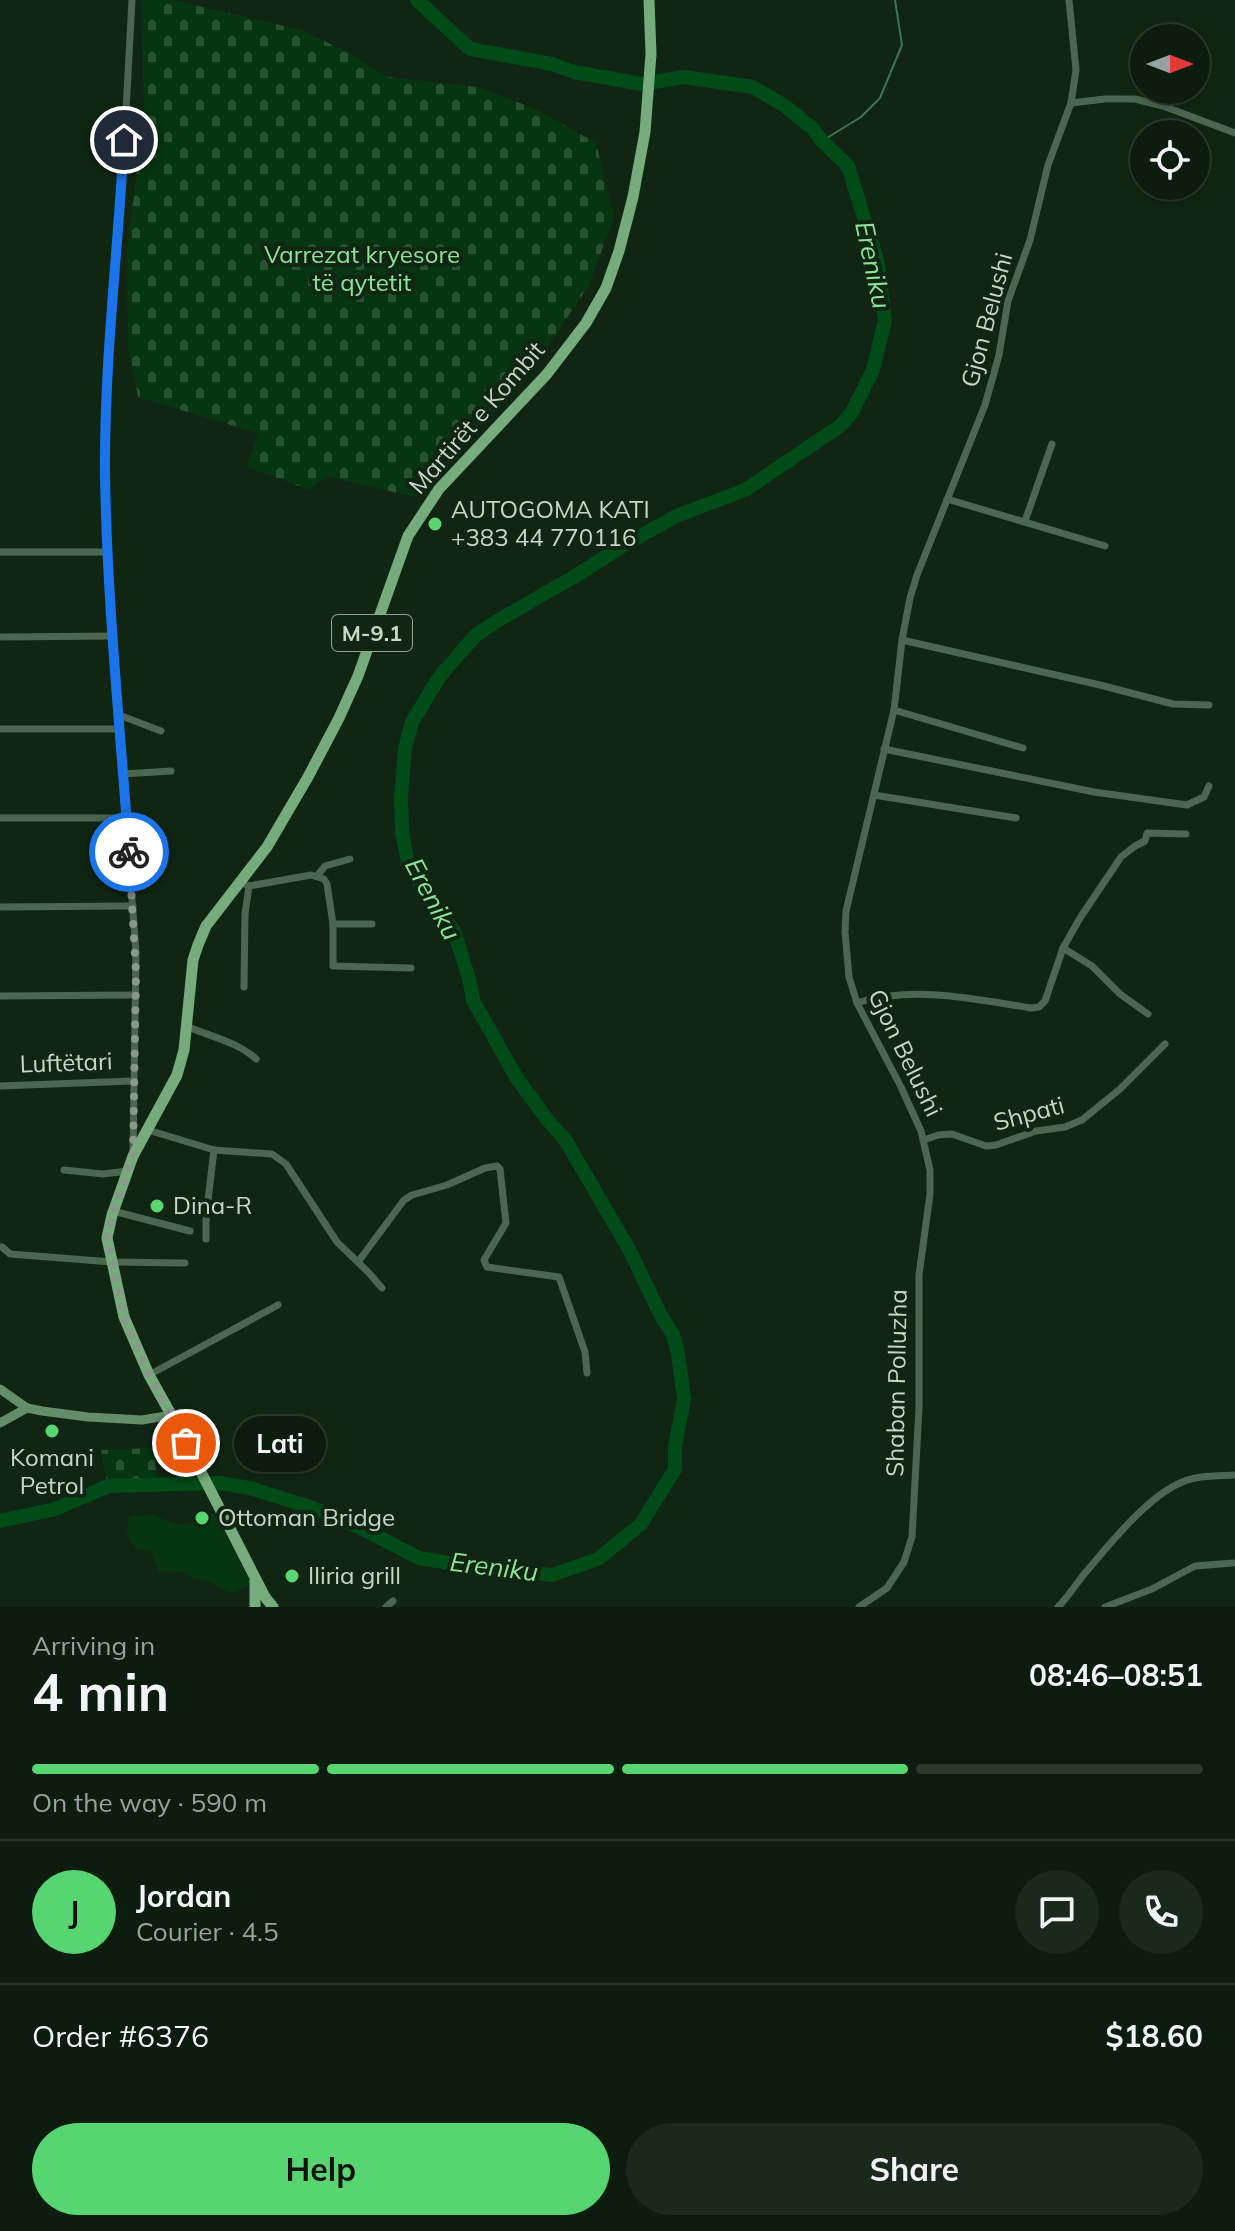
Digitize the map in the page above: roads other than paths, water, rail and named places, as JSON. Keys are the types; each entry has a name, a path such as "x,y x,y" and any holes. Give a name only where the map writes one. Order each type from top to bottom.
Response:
{"main road":[{"name":"Martirët e Kombit","path":"172,1415 149,1375 124,1317 107,1238 113,1211 133,1156 177,1075 184,1050 193,960 198,945 206,926 244,884 267,847 339,718 358,676 408,536 439,489 547,374 597,305 619,251 645,132 650,86 649,0"},
{"path":"0,1389 27,1408 88,1417 142,1420 172,1415"},
{"path":"0,1423 27,1408"},
{"name":"M-9.1","path":"172,1415 273,1607"},
{"name":"M-9.1","path":"254,1575 255,1607"}],"street":[{"path":"132,0 105,472 112,636 133,906 136,995 133,1156"},
{"name":"Gjon Belushi","path":"924,1140 901,1087 857,1003 846,958 846,911 894,710 910,598 989,390 999,355 1008,301 1030,240 1048,165 1071,103 1076,70 1069,0"},
{"path":"1071,103 1135,99 1235,133"},
{"path":"1025,521 1052,444"},
{"path":"947,499 1105,546"},
{"path":"0,552 107,552"},
{"path":"0,637 112,636"},
{"path":"902,640 1173,704 1209,705"},
{"path":"894,710 1023,748"},
{"path":"119,715 161,731"},
{"path":"0,729 120,729"},
{"path":"884,749 1080,790 1187,805 1204,797 1209,786"},
{"path":"123,774 171,771"},
{"path":"874,795 1016,818"},
{"path":"0,818 127,818"},
{"path":"857,1003 914,993 1039,1007 1045,1001 1063,948 1121,857 1145,841 1147,833 1186,834"},
{"path":"317,876 325,866 350,859"},
{"path":"244,987 244,884 311,875 324,879 327,884 333,924 333,966 411,968"},
{"path":"0,907 133,906"},
{"path":"333,924 372,924"},
{"path":"1063,948 1092,966 1120,994 1148,1014"},
{"path":"0,996 136,995"},
{"path":"186,1026 239,1047 256,1059"},
{"name":"Shpati","path":"924,1140 952,1134 986,1146 1036,1131 1065,1127 1082,1120 1120,1089 1165,1044"},
{"name":"Luftëtari","path":"0,1086 133,1081"},
{"path":"148,1130 214,1150 272,1154 286,1164 337,1242 382,1288"},
{"name":"Shaban Polluzha","path":"859,1607 887,1588 904,1562 912,1537 919,1408 919,1275 930,1194 930,1170 924,1140"},
{"path":"206,1239 214,1150"},
{"path":"358,1262 404,1200 497,1166 500,1169 506,1223 484,1260 485,1264 487,1267 559,1277 585,1352 587,1373"},
{"path":"64,1170 103,1174 128,1171"},
{"path":"113,1211 190,1231"},
{"path":"2,1247 10,1254 112,1262 185,1263"},
{"path":"149,1375 278,1305"},
{"path":"1058,1607 1115,1538 1165,1492 1181,1482 1235,1475"},
{"path":"1105,1607 1152,1589 1195,1566 1233,1563"}],"waterway":[{"name":"Ereniku","path":"0,1521 55,1509 108,1486 219,1483 250,1488 313,1508 419,1558 552,1575 598,1559 641,1524 675,1469 675,1446 684,1399 673,1334 631,1253 566,1141 516,1077 473,1000 454,931 408,863 402,832 401,799 405,748 412,722 440,676 475,636 676,516 745,490 840,426 851,414 873,370 885,320 877,260 848,166 813,129 785,106 753,87 684,77 642,84 470,49 417,0"},
{"path":"822,141 861,117 880,98 902,45 895,0"}],"place":[{"name":"AUTOGOMA KATI +383 44 770116","path":"435,524"},
{"name":"Dina-R","path":"157,1206"},
{"name":"Komani Petrol","path":"52,1431"},
{"name":"Lati","path":"186,1443"},
{"name":"Ottoman Bridge","path":"202,1518"},
{"name":"Iliria grill","path":"292,1576"}],"park label":[{"name":"Varrezat kryesore të qytetit","path":"362,269"}]}
